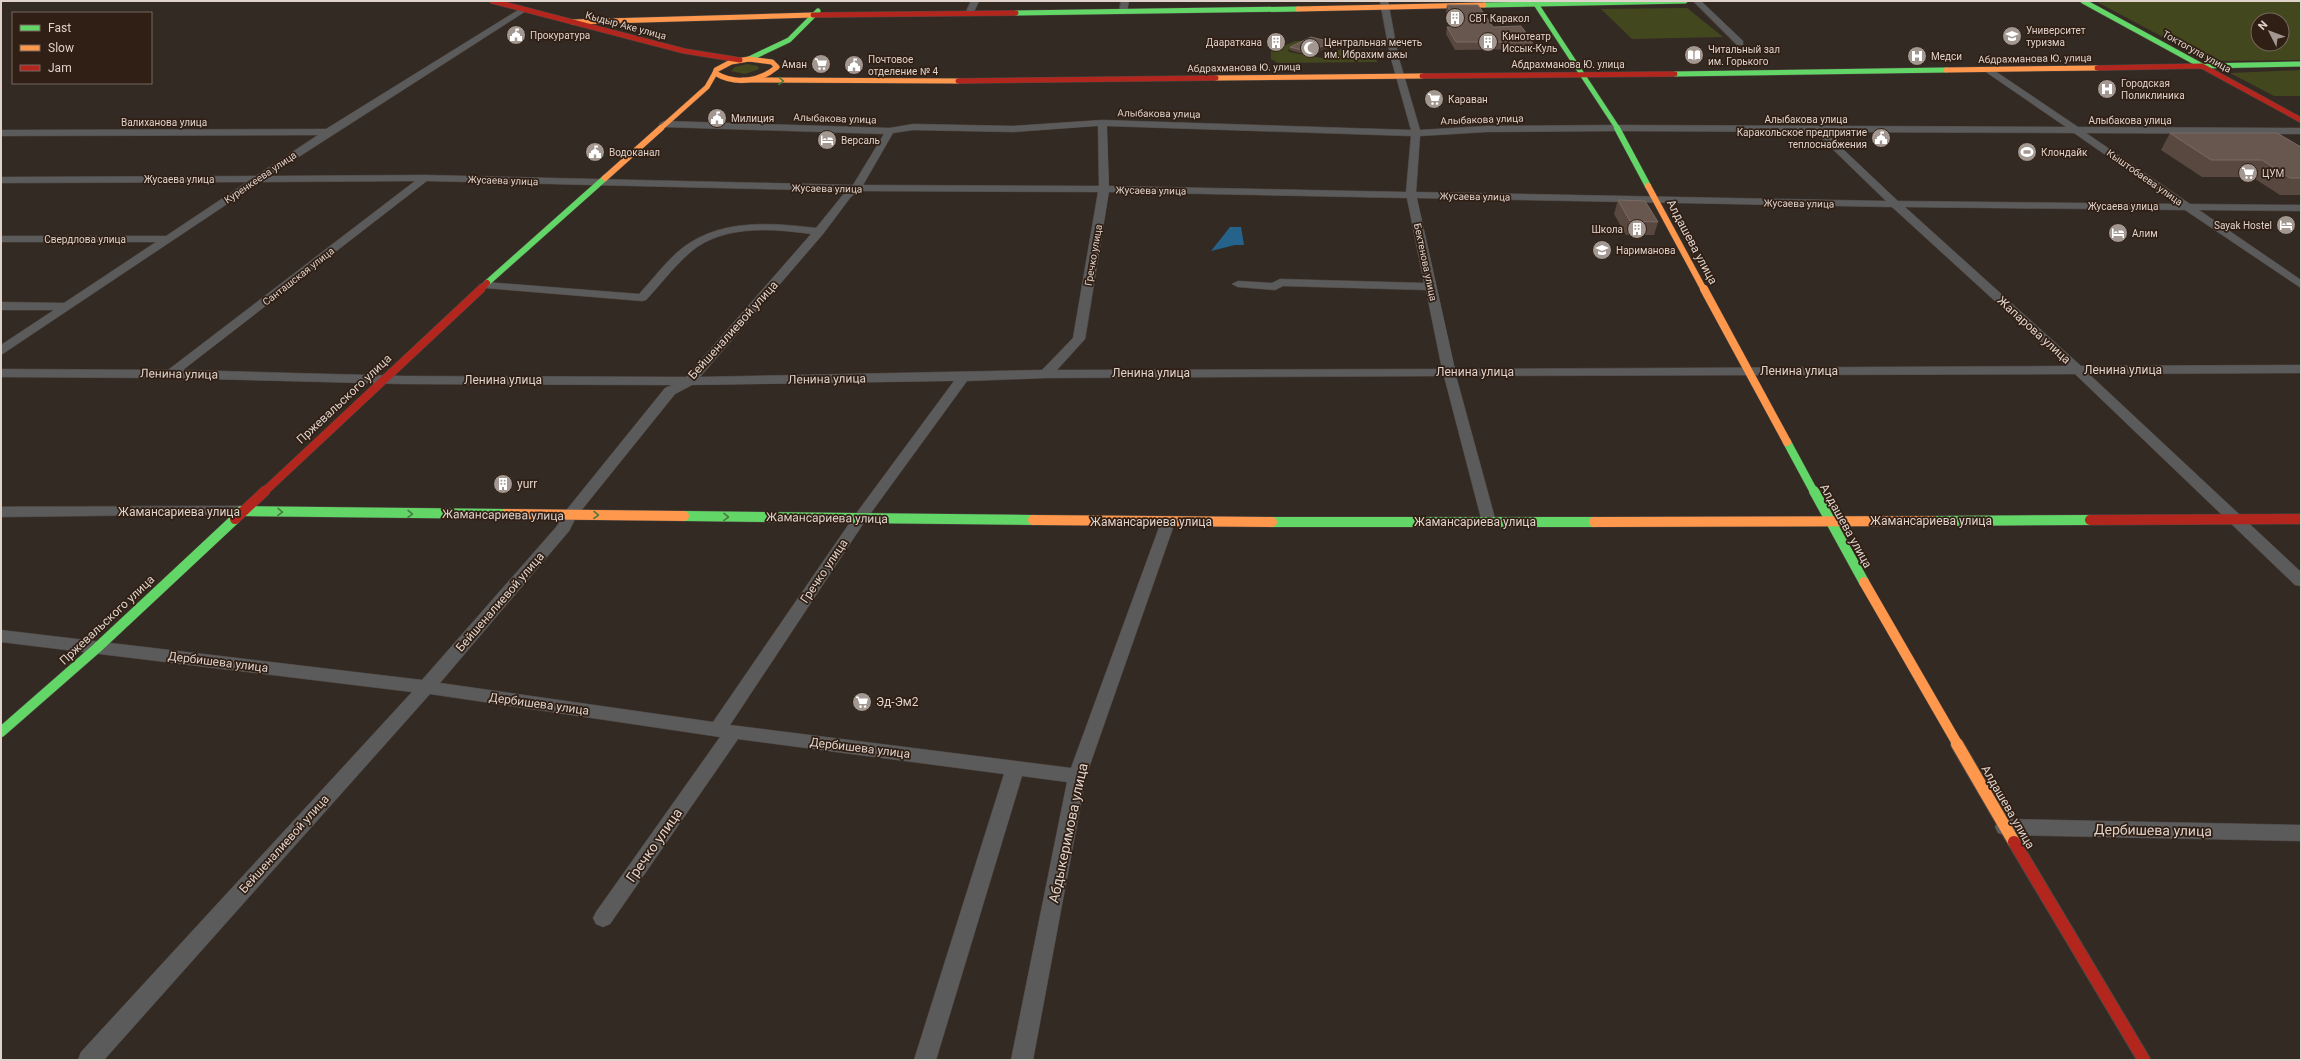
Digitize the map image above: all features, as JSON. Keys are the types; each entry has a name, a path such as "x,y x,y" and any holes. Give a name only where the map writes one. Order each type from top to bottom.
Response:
{"main road":[{"name":"Кыдыр Аке улица","path":"492,1 684,51 744,60 780,61"},
{"path":"715,71 724,64 744,60 788,40 815,16 826,1"},
{"path":"573,22 815,16 831,14 1124,12 1384,4 1685,1"},
{"name":"Токтогула улица","path":"2083,1 2301,120"},
{"name":"Алдашева улица","path":"1535,2 1617,128 1830,522 2005,827 2144,1060"},
{"path":"738,80 765,76 775,71 788,40"},
{"name":"Кыдыр Аке улица","path":"684,51 704,60 721,78 738,80"},
{"name":"Абдрахманова Ю. улица","path":"780,61 798,75 834,80"},
{"name":"Абдрахманова Ю. улица","path":"738,80 952,81 1583,75 1989,70 2301,64"},
{"name":"Пржевальского улица","path":"1,732 97,648 381,380 664,124 707,87 715,71"},
{"name":"Пржевальского улица","path":"707,87 738,80"},
{"name":"Жамансариева улица","path":"241,511 1168,522 1830,522 2301,519"}],"street":[{"path":"969,14 975,1"},
{"path":"1124,12 1125,1"},
{"path":"1697,1 1740,43"},
{"name":"Бектенова улица","path":"1384,4 1400,76 1407,95 1416,132 1411,195 1449,372 1489,522"},
{"name":"Куренкеева улица","path":"1,351 328,132 523,9"},
{"name":"Кыштобаева улица","path":"1989,70 2081,131 2186,206 2301,285"},
{"name":"Алыбакова улица","path":"664,124 890,131 913,127 1013,129 1102,123 1416,132 1486,129 1617,128 2301,131"},
{"name":"Гречко улица","path":"1046,374 1079,339 1104,189 1102,123"},
{"name":"Жапарова улица","path":"1818,130 1895,204 2079,371 2301,581"},
{"name":"Бейшеналиевой улица","path":"89,1060 426,687 564,528 569,516 670,391 690,381 820,232 846,196 856,188 890,131"},
{"name":"Валиханова улица","path":"1,133 328,132"},
{"name":"Жусаева улица","path":"1,180 426,178 856,188 1104,189 1895,204 2301,208"},
{"name":"Санташская улица","path":"171,374 426,178"},
{"path":"485,285 642,298 694,244 716,235 752,227 773,226 820,232"},
{"name":"Свердлова улица","path":"1,239 169,239"},
{"path":"1238,284 1275,287 1280,282 1431,287"},
{"path":"1,306 66,308"},
{"name":"Ленина улица","path":"1,373 171,374 381,380 690,381 963,377 1046,374 2301,369"},
{"name":"Гречко улица","path":"603,918 725,731 860,518 963,377"},
{"name":"Жамансариева улица","path":"1,512 241,511"},
{"name":"Абдыкеримова улица","path":"1022,1060 1077,776 1168,522"},
{"name":"Дербишева улица","path":"1,636 426,687 725,731 1077,776"},
{"path":"925,1060 1015,768"},
{"name":"Дербишева улица","path":"2005,827 2301,833"}],"green space":[{"path":"2095,1 2301,1 2301,60 2208,61"},
{"path":"1687,8 1723,37 1632,39 1601,9"},
{"path":"1295,41 1308,41 1288,50 1289,52 1322,58 1341,49 1375,55 1377,62 1278,63 1271,59 1271,46 1284,46"},
{"path":"747,64 758,66 759,69 745,74 731,71 735,67"},
{"path":"2301,70 2301,96 2274,96 2230,73"}],"water":[{"path":"1230,227 1241,227 1244,245 1235,245 1211,251"}],"building":[{"path":"1447,5 1478,5 1493,27 1521,26 1533,42 1456,42 1447,27 1459,27"},
{"path":"1311,37 1331,42 1310,52 1290,47"},
{"path":"2170,133 2277,133 2301,147 2301,178 2290,178 2262,160 2211,160"},
{"path":"1618,200 1645,201 1658,222 1630,221"}],"traffic: fast":[{"path":"1534,1 1617,128 1648,186"},
{"path":"1484,5 1685,1"},
{"path":"2083,1 2202,66 2301,64"},
{"path":"1016,13 1298,9"},
{"path":"749,59 789,40 818,11"},
{"path":"1675,74 1946,70"},
{"path":"487,283 605,178"},
{"path":"1787,442 1864,582"},
{"path":"241,511 506,514"},
{"path":"684,516 1033,520"},
{"path":"1,732 97,648 235,519"},
{"path":"1933,521 2090,520"},
{"path":"1272,522 1594,522"}],"traffic: slow":[{"path":"1298,9 1484,5"},
{"path":"573,22 813,15"},
{"path":"749,59 772,62 777,67 764,76 755,79 738,81 729,80 715,73 716,70 731,62 749,59"},
{"path":"1946,70 2097,68"},
{"path":"605,178 707,87 715,73"},
{"path":"1216,78 1422,76"},
{"path":"742,80 958,81"},
{"path":"1648,186 1787,442"},
{"path":"506,514 684,516"},
{"path":"1033,520 1272,522"},
{"path":"1594,522 1933,521"},
{"path":"1864,582 2014,842"}],"traffic: jam":[{"path":"492,1 684,51 740,60"},
{"path":"813,15 1016,13"},
{"path":"2097,68 2202,66 2301,120"},
{"path":"1422,76 1675,74"},
{"path":"958,81 1216,78"},
{"path":"235,519 487,283"},
{"path":"2090,520 2301,519"},
{"path":"2014,842 2144,1060"}],"place":[{"name":"СВТ Каракол","path":"1455,18"},
{"name":"Прокуратура","path":"516,35"},
{"name":"Университет туризма","path":"2012,36"},
{"name":"Даараткана","path":"1276,42"},
{"name":"Кинотеатр Иссык-Куль","path":"1488,42"},
{"name":"Центральная мечеть им. Ибрахим ажы","path":"1310,48"},
{"name":"Читальный зал им. Горького","path":"1694,55"},
{"name":"Медси","path":"1917,56"},
{"name":"Аман","path":"821,64"},
{"name":"Почтовое отделение № 4","path":"854,65"},
{"name":"Городская Поликлиника","path":"2107,89"},
{"name":"Караван","path":"1434,99"},
{"name":"Милиция","path":"717,118"},
{"name":"Каракольское предприятие теплоснабжения","path":"1881,138"},
{"name":"Версаль","path":"827,140"},
{"name":"Водоканал","path":"595,152"},
{"name":"Клондайк","path":"2027,152"},
{"name":"ЦУМ","path":"2248,173"},
{"name":"Sayak Hostel","path":"2286,225"},
{"name":"Школа","path":"1637,229"},
{"name":"Алим","path":"2118,233"},
{"name":"Нариманова","path":"1602,250"},
{"name":"yurr","path":"503,484"},
{"name":"Эд-Эм2","path":"862,702"}]}
